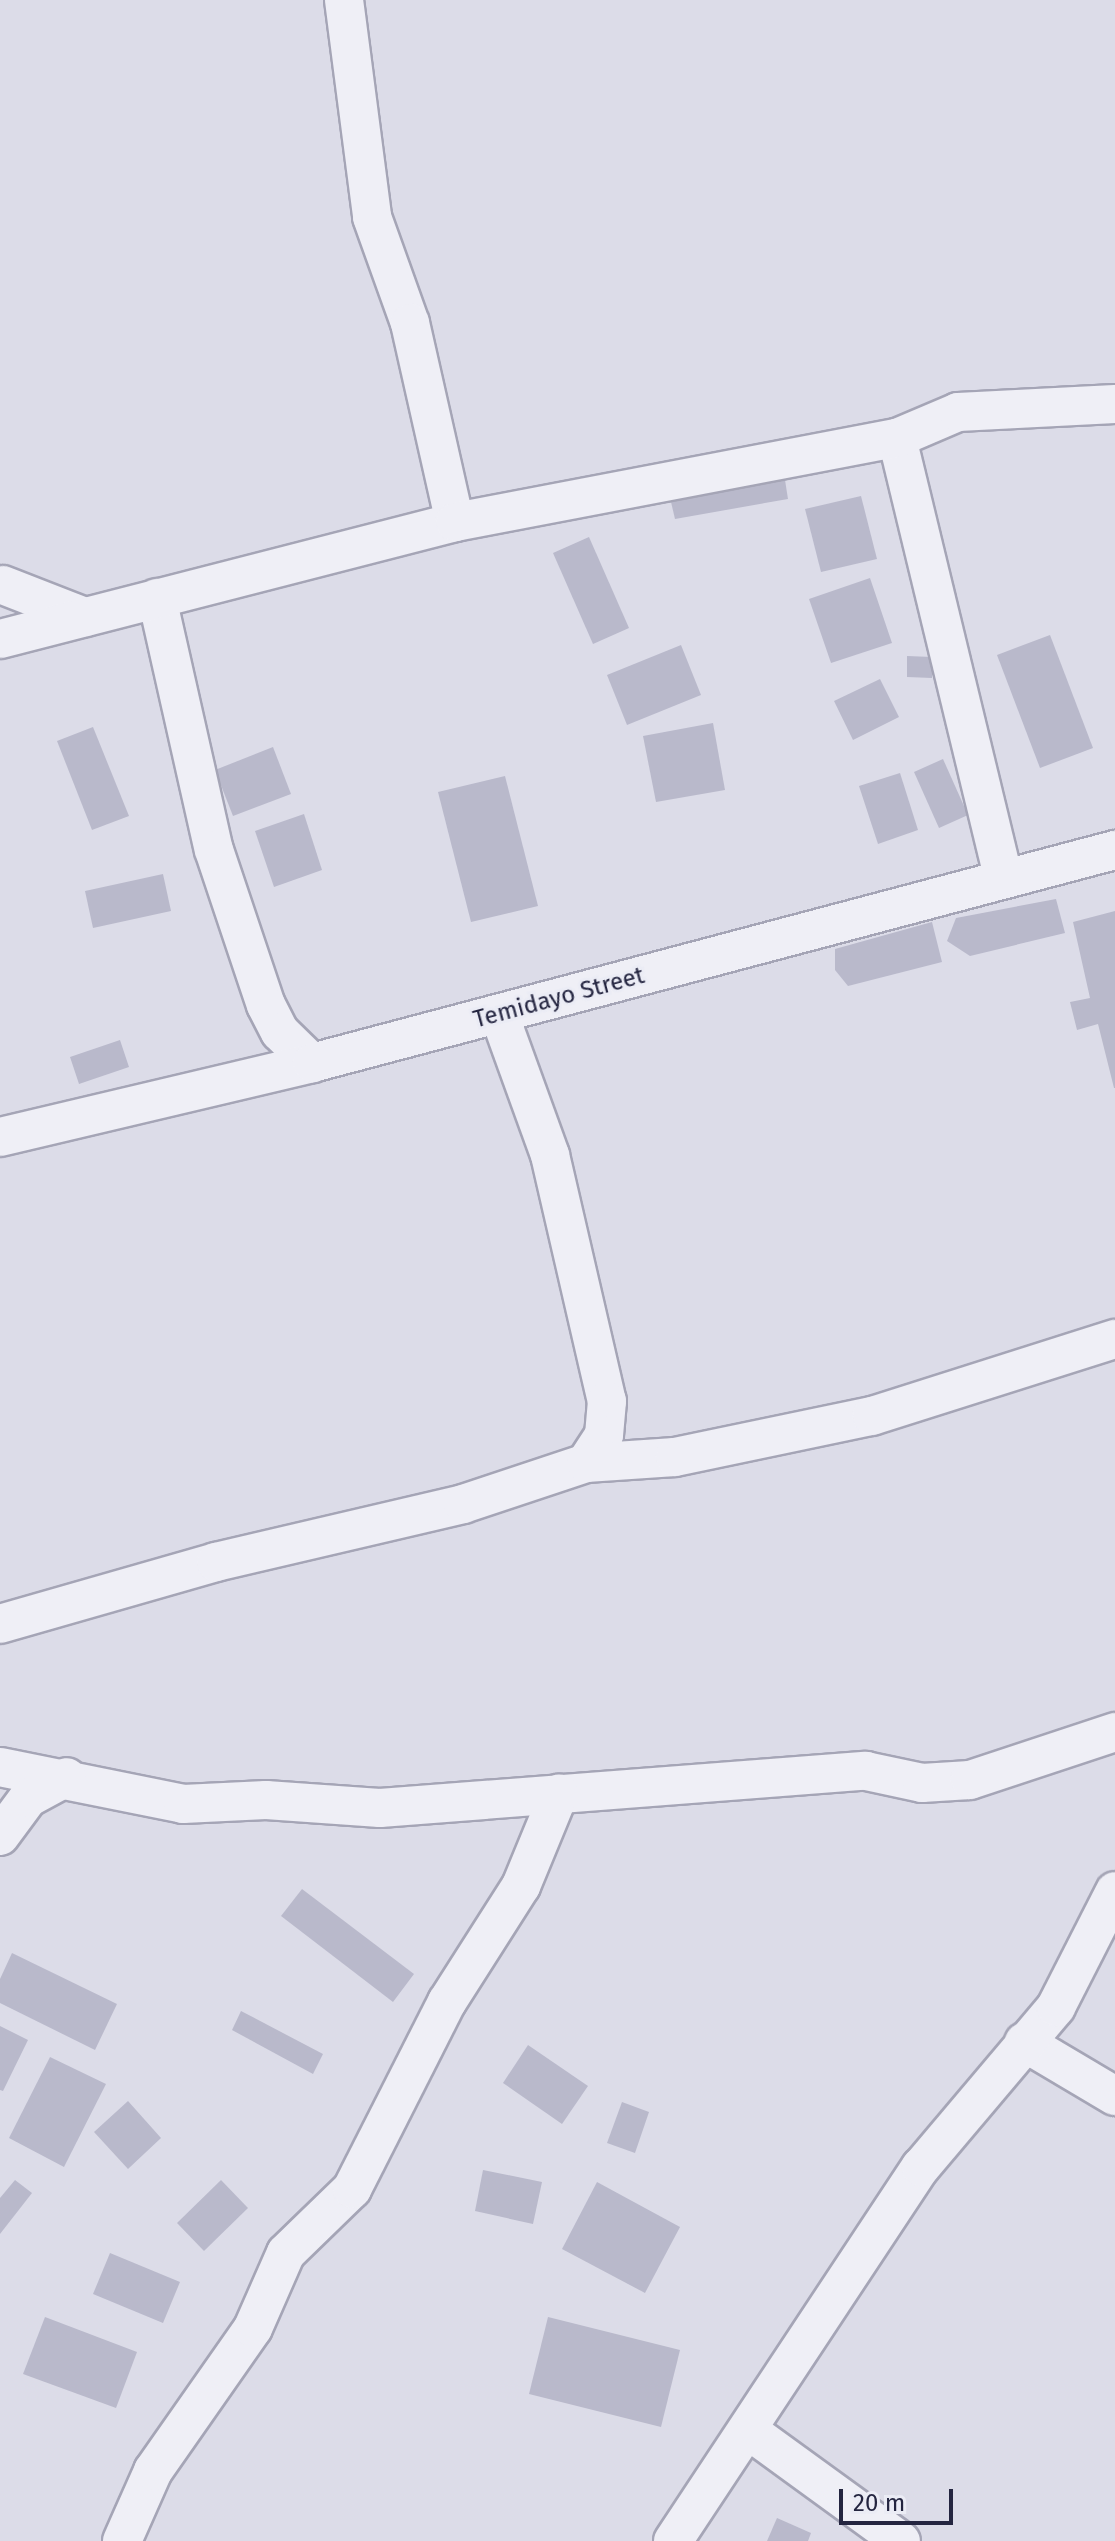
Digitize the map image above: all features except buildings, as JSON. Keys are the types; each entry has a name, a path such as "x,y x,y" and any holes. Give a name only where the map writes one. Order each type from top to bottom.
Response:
{"street":[{"path":"344,0 372,217 410,323 455,522"},
{"path":"0,639 455,522 897,438 958,412 1002,405 1115,404"},
{"path":"897,438 1003,876"},
{"path":"1,585 85,617"},
{"path":"157,598 214,850 266,1005 280,1032 312,1063"},
{"name":"Temidayo Street","path":"0,1137 312,1063 1003,876 1115,850"},
{"path":"499,1014 550,1155 607,1401 604,1435 586,1463"},
{"path":"0,1624 216,1562 463,1504 586,1463 675,1457 872,1416 1115,1339"},
{"path":"0,1767 67,1777 107,1794 183,1804 266,1800 380,1808 866,1771 922,1783 970,1780 1115,1732"},
{"path":"0,1836 28,1798 67,1777"},
{"path":"122,2541 153,2471 253,2328 286,2253 352,2189 447,2002 521,1886 559,1794"},
{"path":"673,2541 921,2167 1056,2007 1115,1891"},
{"path":"1024,2042 1115,2096"},
{"path":"748,2430 901,2541"}]}
